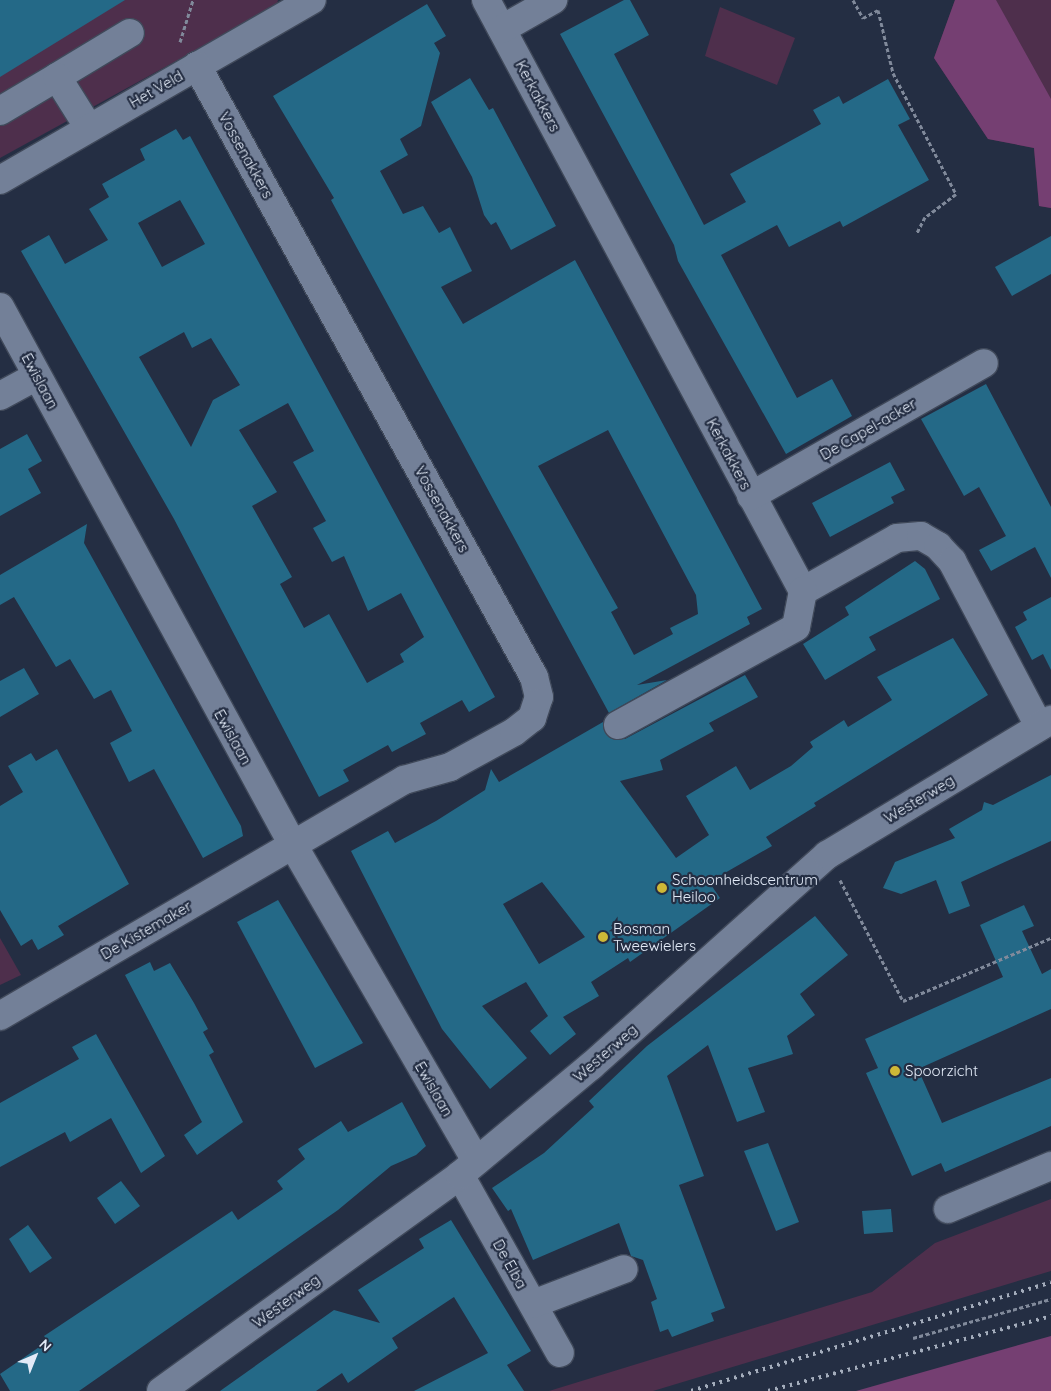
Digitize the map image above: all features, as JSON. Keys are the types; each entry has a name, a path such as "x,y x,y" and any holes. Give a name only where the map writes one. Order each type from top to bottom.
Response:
{"street":[{"name":"Het Veld","path":"0,180 312,0"},
{"name":"Kerkakkers","path":"486,0 803,591"},
{"path":"502,30 553,0"},
{"path":"0,111 130,34"},
{"name":"Vossenakkers","path":"185,72 534,677 539,697 532,718 514,732 450,767 404,780 293,845"},
{"path":"57,77 89,128"},
{"name":"Ewislaan","path":"0,307 468,1168"},
{"name":"De Capel-acker","path":"751,496 984,363"},
{"path":"0,396 37,376"},
{"path":"618,725 796,627 803,591 897,538 921,536 938,546 952,561 1045,723"},
{"name":"Westerweg","path":"161,1391 468,1168 591,1066 827,855 1045,723"},
{"name":"De Kistemaker","path":"1,1013 293,845"},
{"path":"948,1209 1051,1166"},
{"name":"De Elba","path":"468,1168 533,1304 560,1353"},
{"path":"533,1304 624,1269"}],"path":[{"path":"185,72 193,0"},
{"path":"853,0 863,18 878,10 893,73 956,194 925,217 917,232"},
{"path":"827,855 904,1001 1051,938"},
{"path":"913,1338 1051,1300"}],"shaded area":[{"path":"0,0 278,0 276,6 0,158"},
{"path":"955,0 1051,0 1051,208 1039,206 1034,148 988,139 934,58"},
{"path":"955,0 996,0 1051,99 1051,208 1039,206 1034,148 988,139 934,58"},
{"path":"720,7 795,38 777,85 705,56"},
{"path":"0,938 21,975 0,985"},
{"path":"1051,1199 1051,1271 653,1391 549,1391 872,1292 935,1243"},
{"path":"1051,1336 1051,1391 856,1391"}],"building":[{"path":"0,0 125,0 0,77"},
{"path":"624,0 630,0 649,35 614,54 704,225 746,202 730,174 821,124 813,110 839,96 843,104 888,79 910,119 898,125 929,180 843,227 840,221 789,247 777,225 721,255 797,398 832,379 852,416 786,454 678,261 674,245 560,34"},
{"path":"427,4 446,36 434,43 440,53 421,126 400,139 408,155 380,171 403,214 423,206 439,233 450,227 472,271 441,287 463,324 575,260 762,609 747,617 750,624 637,685 667,680 609,713 331,200 334,198 273,96","holes":["608,430 696,595 698,614 670,628 673,634 634,655 611,612 618,608 538,466"]},
{"path":"470,78 489,110 493,108 556,226 511,250 496,222 491,225 484,215 472,177 431,102"},
{"path":"176,129 183,140 190,136 495,697 469,712 462,700 420,723 426,734 392,752 388,745 343,770 349,781 319,797 174,519 21,251 49,235 65,264 108,240 89,209 109,197 102,184 145,160 140,149","holes":["180,200 205,244 162,267 138,223","184,332 192,348 211,338 240,385 213,400 191,447 139,357","288,403 314,451 293,462 326,521 313,528 332,562 344,556 368,611 401,593 424,637 400,654 404,662 367,683 329,614 304,628 280,584 292,577 252,506 277,492 239,430"]},
{"path":"1051,236 1051,274 1012,296 995,267"},
{"path":"986,384 1051,507 1051,578 1035,547 991,571 979,550 1006,536 979,487 964,496 921,419"},
{"path":"27,434 42,461 28,469 41,493 0,516 0,449"},
{"path":"890,462 905,490 891,497 894,503 830,537 812,503"},
{"path":"87,524 84,543 241,826 243,836 203,858 154,769 129,782 110,743 132,731 111,690 94,699 70,659 56,667 14,597 0,605 0,575"},
{"path":"915,561 925,569 940,599 869,637 876,650 825,680 803,644 849,615 845,607"},
{"path":"1051,597 1051,670 1043,654 1032,660 1015,627 1027,620 1023,612"},
{"path":"953,638 988,695 814,803 816,806 766,837 772,846 709,882 720,898 630,962 628,958 591,982 599,996 563,1017 576,1034 550,1055 530,1031 548,1016 526,982 482,1006 527,1058 490,1089 442,1029 351,851 388,831 395,843 436,821 485,790 491,769 499,782 603,722 610,738 625,739 745,675 758,697 709,723 714,731 660,760 663,770 620,781 676,858 709,835 686,796 736,766 750,790 791,766 813,747 810,742 844,720 848,727 892,700 877,677","holes":["542,882 585,937 539,964 503,904"]},
{"path":"24,668 39,694 0,717 0,681"},
{"path":"57,749 129,884 58,926 64,935 38,950 32,939 21,946 0,910 0,806 23,792 8,766 31,753 36,761"},
{"path":"1051,775 1051,841 961,882 970,906 949,914 936,880 901,894 883,888 895,862 955,838 949,829 982,810 984,802 993,805"},
{"path":"278,900 363,1043 315,1068 237,922"},
{"name":"Spoorzicht","path":"1024,905 1034,926 1022,931 1042,974 1051,969 1051,1009 918,1069 942,1123 1051,1078 1051,1126 945,1172 941,1163 912,1176 866,1073 878,1068 865,1039 1003,977 980,925"},
{"path":"815,916 848,955 800,994 815,1015 787,1036 793,1054 748,1068 765,1112 737,1122 708,1045 667,1076 704,1176 679,1185 725,1308 711,1313 714,1321 672,1337 668,1329 660,1332 651,1302 657,1299 643,1260 631,1256 619,1223 533,1260 511,1209 508,1211 492,1188 544,1153 594,1107 589,1101 647,1046"},
{"path":"150,962 154,971 170,963 194,1003 208,1029 203,1032 214,1052 209,1055 243,1122 197,1155 184,1135 202,1122 125,975"},
{"path":"96,1034 165,1156 141,1173 111,1118 70,1142 65,1132 0,1167 0,1103 79,1059 72,1047"},
{"path":"402,1102 426,1146 416,1155 391,1166 338,1210 79,1391 10,1391 0,1374 48,1341 44,1336 232,1211 238,1220 283,1189 277,1181 305,1159 298,1149 341,1121 348,1132"},
{"path":"768,1143 799,1222 776,1231 744,1151"},
{"path":"121,1181 140,1206 115,1224 97,1198"},
{"path":"891,1209 893,1232 864,1234 862,1211"},
{"path":"451,1220 531,1351 507,1365 524,1391 414,1391 488,1353 454,1297 392,1338 398,1348 348,1383 342,1373 316,1391 220,1391 334,1310 380,1323 358,1290 424,1248 419,1239"},
{"path":"28,1225 52,1258 30,1273 9,1239"}],"railway":[{"path":"691,1391 1051,1282"},
{"path":"768,1391 1051,1316"}],"place":[{"name":"Schoonheidscentrum Heiloo","path":"662,888"},
{"name":"Bosman Tweewielers","path":"603,937"},
{"name":"Spoorzicht","path":"895,1071"}]}
